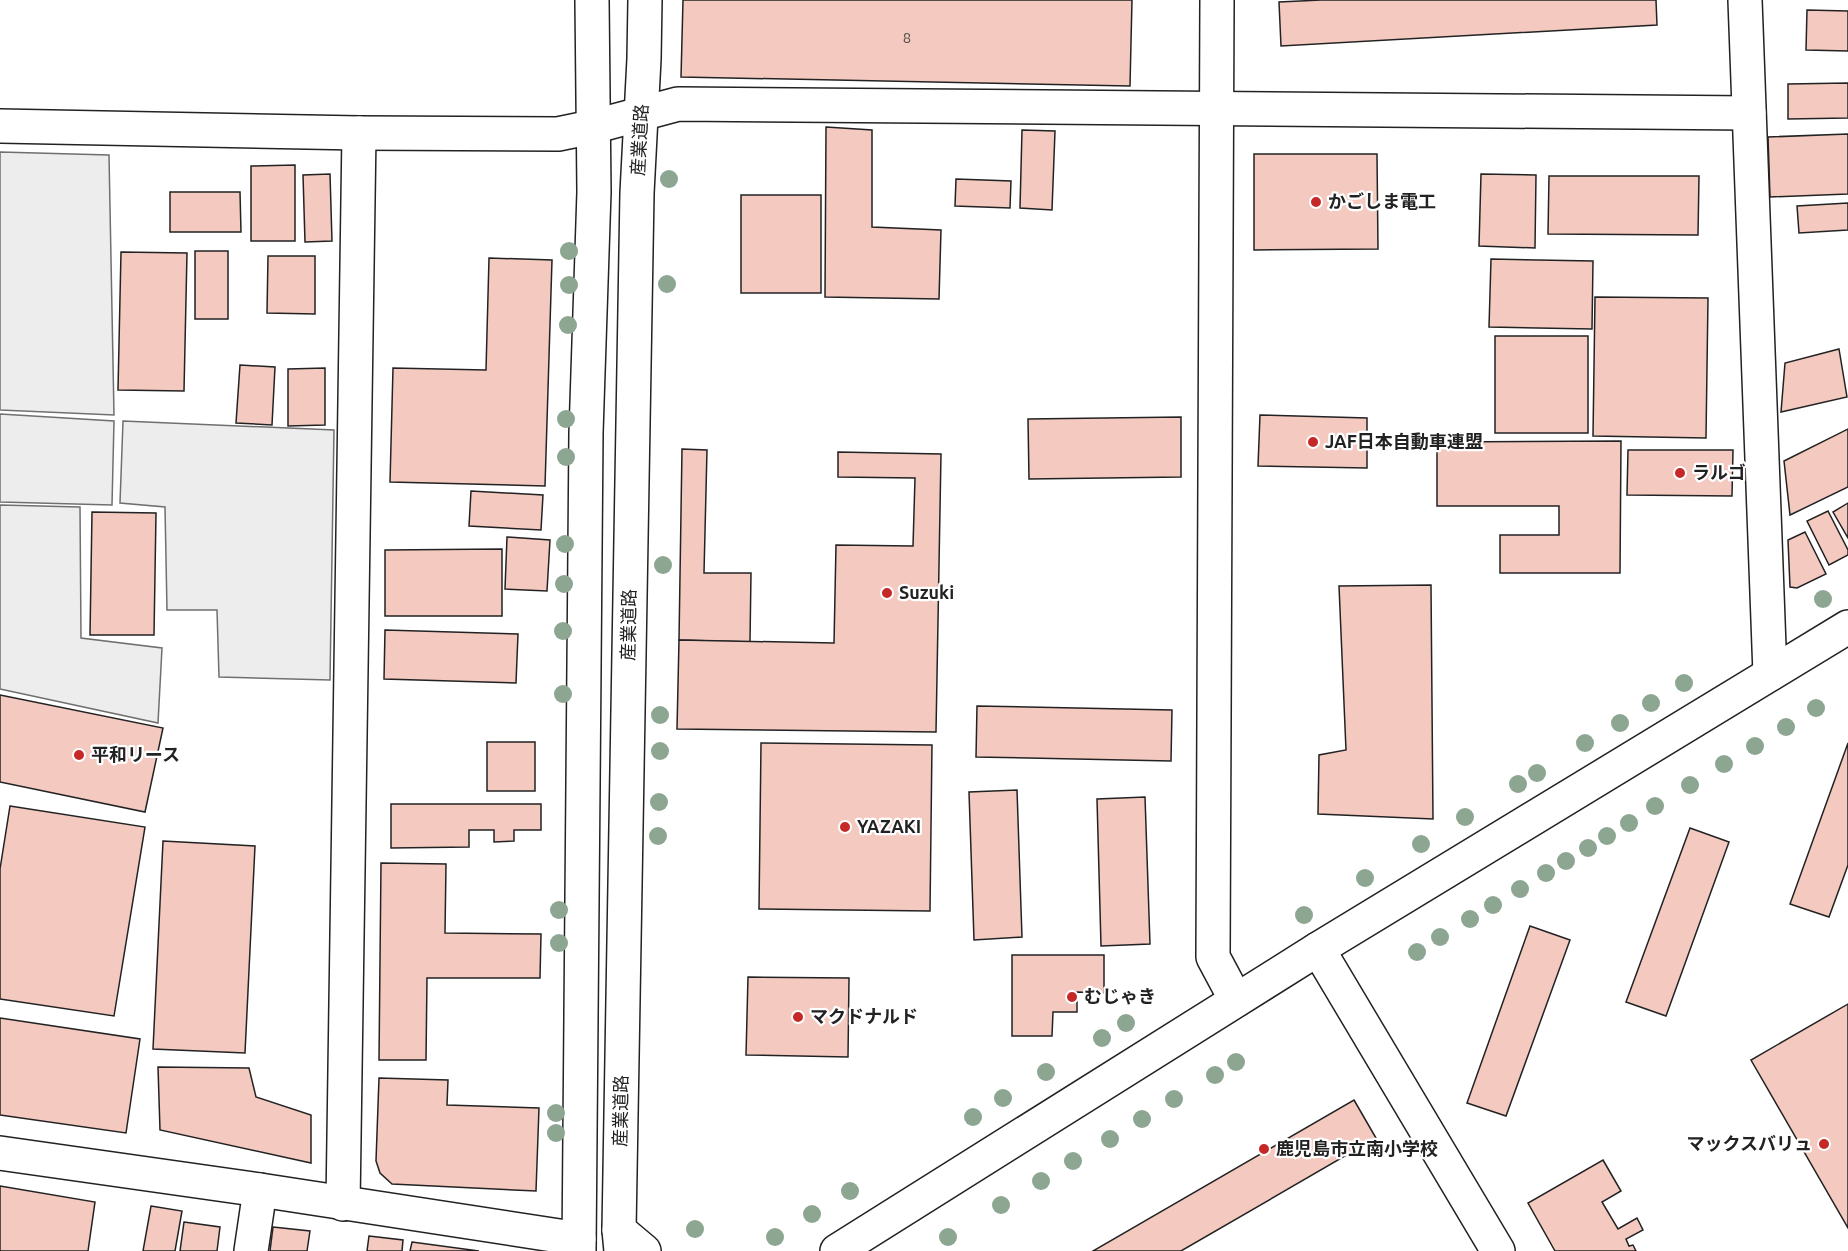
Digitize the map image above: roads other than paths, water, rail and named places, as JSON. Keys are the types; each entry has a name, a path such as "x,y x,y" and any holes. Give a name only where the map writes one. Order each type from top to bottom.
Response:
{"street":[{"path":"0,1153 260,1190 579,1245 586,445 594,192 592,0"},
{"name":"産業道路","path":"628,1244 637,205 645,0"},
{"path":"1216,0 1213,957 1236,1000"},
{"path":"1744,0 1770,674"},
{"path":"0,126 359,133 558,134 678,104 1749,113"},
{"path":"343,1204 359,133"},
{"path":"837,1251 1318,949 1848,627"},
{"path":"1318,949 1498,1251"},
{"path":"251,1251 260,1190"}],"place":[{"name":"かごしま電工","path":"1316,202"},
{"name":"JAF日本自動車連盟","path":"1313,442"},
{"name":"ラルゴ","path":"1680,473"},
{"name":"Suzuki","path":"887,593"},
{"name":"平和リース","path":"79,755"},
{"name":"YAZAKI","path":"845,827"},
{"name":"むじゃき","path":"1072,997"},
{"name":"マクドナルド","path":"798,1017"},
{"name":"マックスバリュ","path":"1824,1144"},
{"name":"鹿児島市立南小学校","path":"1264,1149"}]}
